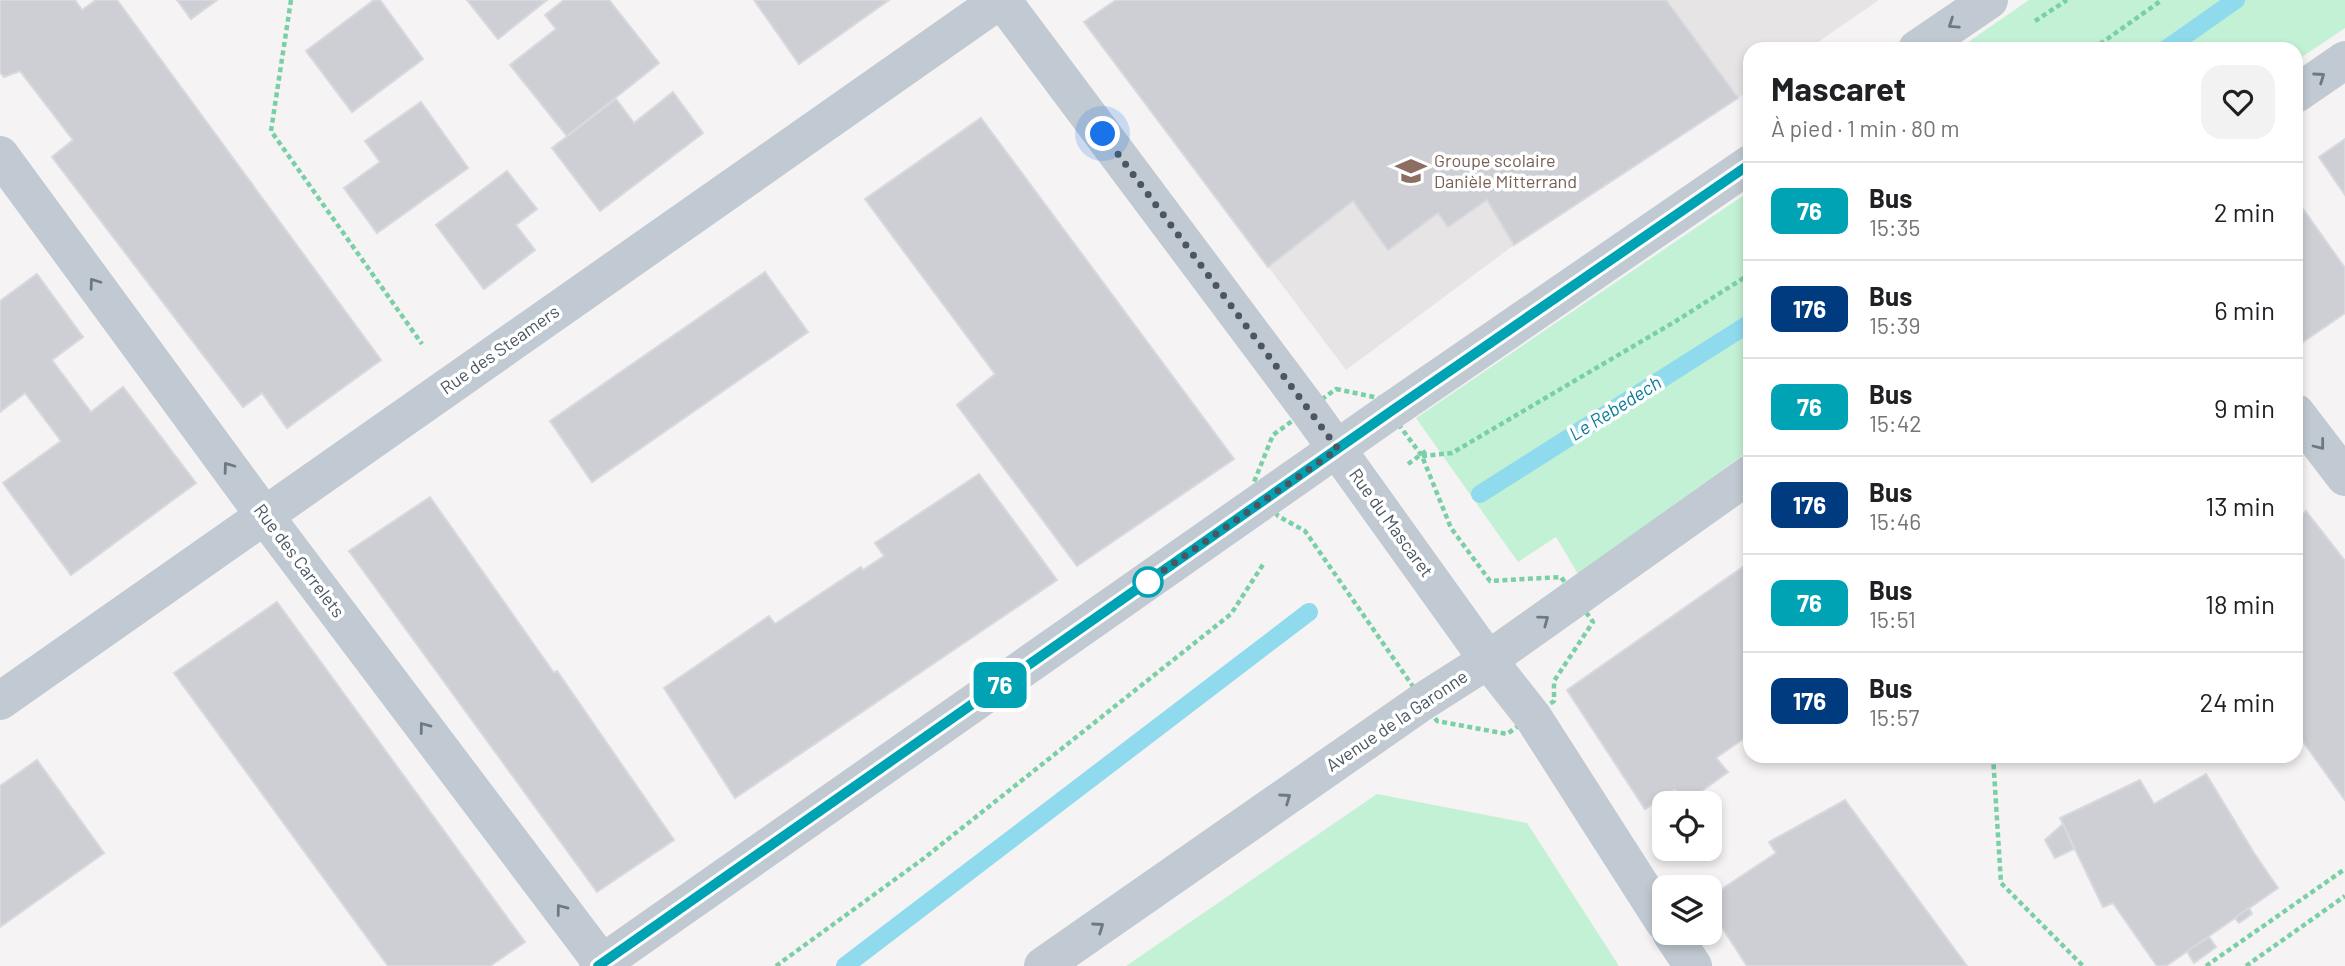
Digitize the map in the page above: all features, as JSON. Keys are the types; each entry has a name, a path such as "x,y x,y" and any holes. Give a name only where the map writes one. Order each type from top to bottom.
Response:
{"street":[{"name":"Rue des Steamers","path":"0,701 1001,0"},
{"name":"Rue du Mascaret","path":"1001,0 1338,449 1488,660 1533,717 1652,903"},
{"path":"1927,42 1985,1"},
{"path":"2303,89 2345,60"},
{"name":"Rue des Carrelets","path":"0,155 264,515 600,964"},
{"path":"600,964 1743,169"},
{"path":"2303,422 2345,477"},
{"name":"Avenue de la Garonne","path":"1043,966 1422,702 1488,660 1743,479"},
{"path":"1679,945 1693,966"}],"path":[{"path":"291,0 271,131 404,317 449,386"},
{"path":"2103,42 2162,0"},
{"path":"1422,456 1451,453 1743,279"},
{"path":"776,966 923,859 1231,614 1269,556"},
{"path":"1993,763 2001,883 2083,966"},
{"path":"2206,966 2345,869"},
{"path":"2246,966 2345,896"}],"shaded area":[{"name":"Groupe scolaire Danièle Mitterrand","path":"1116,0 1879,0 1818,42 1743,42 1743,95 1514,245 1346,370 1084,22"}],"green space":[{"path":"2029,0 2345,0 2345,28 2303,56 2303,42 1968,42"},
{"path":"1743,196 1743,455 1578,574 1556,537 1518,562 1416,418"},
{"path":"1377,794 1527,823 1619,966 1126,966"}],"building":[{"path":"0,0 75,0 82,10 96,0 117,0 381,360 287,428 262,393 243,407 52,157 73,140 20,71 4,77 0,72"},
{"path":"177,0 217,0 191,19"},
{"path":"374,0 380,0 423,59 352,112 306,51"},
{"path":"467,0 547,0 498,39"},
{"path":"564,0 609,0 659,63 567,136 510,65 556,29 545,15"},
{"path":"754,0 889,0 799,64"},
{"name":"Groupe scolaire Danièle Mitterrand","path":"1116,0 1666,0 1738,98 1514,245 1487,200 1448,227 1438,213 1388,250 1353,201 1268,267 1084,22"},
{"path":"673,92 703,133 600,211 552,148 616,99 634,123"},
{"path":"421,102 468,168 377,233 344,188 380,162 365,141"},
{"path":"981,118 1234,459 1077,566 957,405 995,374 865,199"},
{"path":"2345,139 2345,195 2319,157"},
{"path":"507,171 537,209 516,225 535,250 484,289 436,225"},
{"path":"2303,209 2345,268 2345,313 2303,342"},
{"path":"765,272 808,332 592,482 550,421"},
{"path":"37,274 83,337 52,360 91,412 123,387 196,483 71,575 3,483 61,441 25,393 0,412 0,301"},
{"path":"979,474 1057,580 735,798 664,688 769,616 775,624 861,567 863,570 884,556 875,543"},
{"path":"430,497 554,673 557,671 674,840 597,892 349,551"},
{"path":"2306,511 2345,561 2345,800 2303,742 2303,513"},
{"path":"1743,567 1743,739 1716,758 1728,772 1702,791 1652,791 1652,804 1645,809 1567,690"},
{"path":"277,602 525,942 490,966 388,966 174,673"},
{"path":"37,760 104,853 0,927 0,786"},
{"path":"2206,774 2278,888 2166,966 2157,966 2113,903 2103,907 2060,818 2140,780 2154,804"},
{"path":"1845,800 1967,966 1747,966 1722,927 1722,889 1776,853 1769,842"},
{"path":"2063,824 2074,849 2055,858 2045,840"},
{"path":"2249,908 2252,914 2239,923 2235,918"},
{"path":"2209,937 2216,947 2194,963 2187,951"}],"waterway":[{"name":"Le Rebedech","path":"2176,42 2236,0"},
{"name":"Le Rebedech","path":"1480,494 1743,327"},
{"path":"845,966 1309,612"}],"bus line":[{"name":"76","path":"598,966 1390,412 1743,169"}],"place":[{"name":"Groupe scolaire Danièle Mitterrand","path":"1411,171"}],"route":[{"path":"1103,134 1338,449 1137,589 1148,582"}]}
